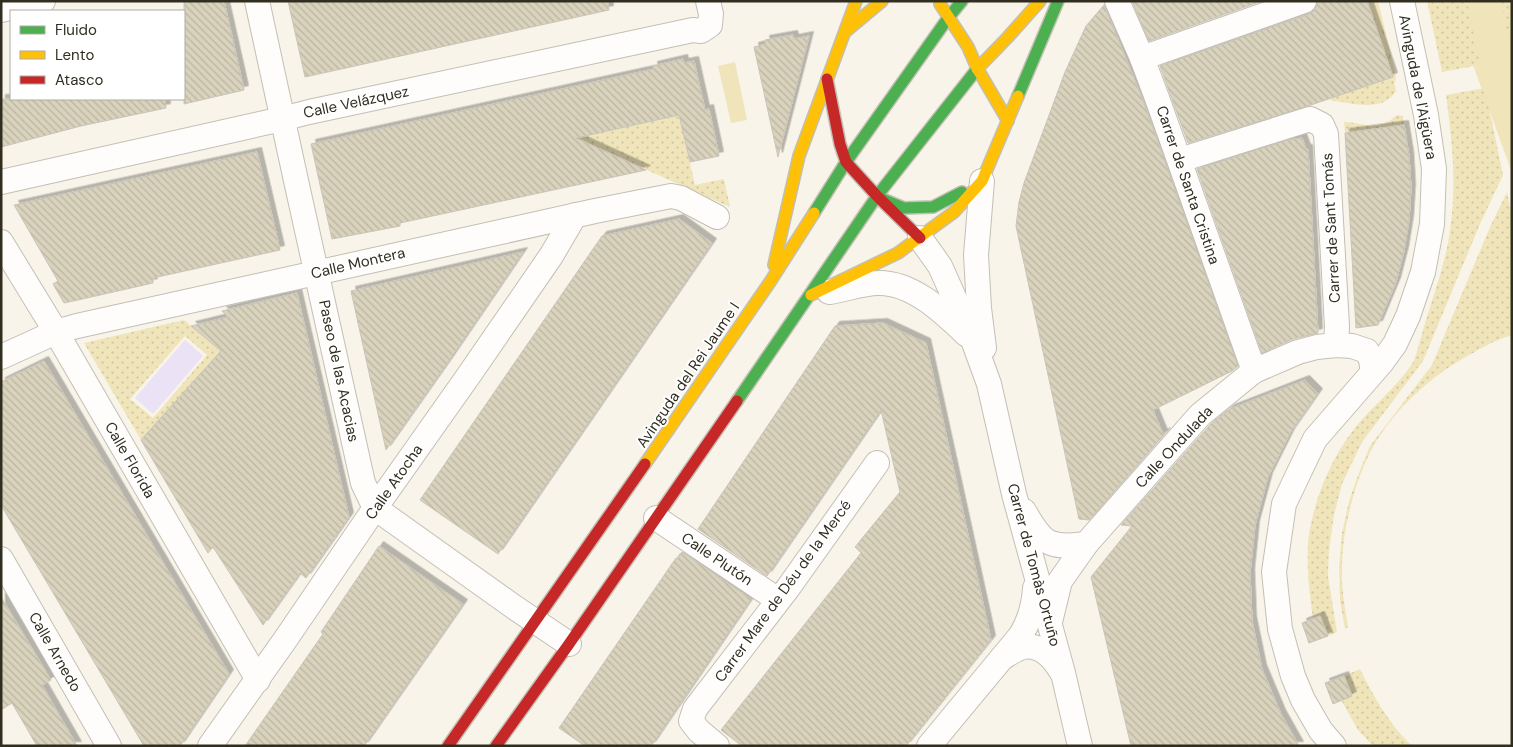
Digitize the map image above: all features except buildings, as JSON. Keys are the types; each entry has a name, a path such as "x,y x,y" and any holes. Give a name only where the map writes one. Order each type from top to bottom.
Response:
{"main road":[{"path":"770,282 784,212 799,156 856,1"},
{"path":"846,31 882,1"},
{"path":"938,1 968,47 977,68 1008,121"},
{"name":"Avinguda del Rei Jaume I","path":"448,746 770,282 846,162 962,1"},
{"path":"496,746 569,644 877,196 977,68 1040,1"},
{"path":"810,296 898,253 954,212 982,181 1058,1"},
{"path":"827,78 836,126 846,162 877,196 920,238"},
{"path":"877,196 904,208 933,207 982,181"}],"street":[{"path":"1,10 43,1"},
{"name":"Paseo de las Acacias","path":"257,1 363,483 375,508 569,644"},
{"name":"Calle Velázquez","path":"1,182 309,112 693,30 701,32 710,25 711,14 708,1"},
{"name":"Carrer de Santa Cristina","path":"1117,1 1142,58 1180,160 1254,371"},
{"path":"1142,58 1304,1"},
{"name":"Avinguda de l'Aigüera","path":"1334,746 1312,716 1293,676 1280,629 1274,572 1284,504 1315,439 1395,344 1408,316 1423,272 1432,224 1434,169 1426,115 1402,1"},
{"name":"Carrer de Sant Tomás","path":"1180,160 1310,119 1322,125 1326,134 1337,326 1336,345"},
{"name":"Carrer de Tomàs Ortuño","path":"982,181 976,255 979,308 989,384 1014,494 1080,746"},
{"name":"Calle Montera","path":"1,357 56,332 76,326 575,215 672,196 681,198 717,217"},
{"name":"Calle Atocha","path":"210,746 258,680 375,508 540,272 575,215"},
{"name":"Carrer de Tomàs Ortuño","path":"920,238 940,266 973,340 989,384"},
{"name":"Calle Florida","path":"1,242 56,332 258,680"},
{"path":"810,296 878,283 903,287 941,311 973,340"},
{"name":"Calle Ondulada","path":"1049,626 1060,581 1086,544 1200,415 1254,371 1298,352 1336,345 1352,346 1367,351 1373,372"},
{"name":"Carrer Mare de Déu de la Mercé","path":"717,746 699,731 691,721 695,709 778,600 877,463"},
{"path":"1014,494 1038,533 1048,543 1071,546 1086,544"},
{"name":"Calle Plutón","path":"656,518 778,600"},
{"name":"Calle Arnedo","path":"1,559 109,746"},
{"path":"929,746 1021,635 1030,619 1036,579"},
{"path":"1001,658 1023,647 1040,648 1054,660 1062,673"}],"green space":[{"path":"1367,1 1378,1 1396,76 1395,83"},
{"path":"1427,1 1467,1 1480,65 1442,72"},
{"path":"1450,1 1512,1 1512,173"},
{"path":"1501,1 1512,1 1512,55"},
{"path":"735,62 747,120 731,123 718,66"},
{"path":"1393,77 1396,91 1390,98 1375,105 1332,101 1330,98"},
{"path":"1485,88 1503,175 1480,224 1423,361 1362,442 1342,484 1334,515 1329,550 1328,576 1337,632 1328,636 1320,616 1313,618 1309,585 1310,528 1317,502 1332,463 1346,440 1361,421 1406,373 1414,360 1444,263 1452,213 1453,162 1446,95"},
{"path":"679,115 695,185 724,179 730,207 575,138"},
{"path":"1397,115 1403,116 1404,125 1345,133 1344,122 1372,126 1390,121"},
{"path":"1507,192 1512,216 1512,335 1464,358 1425,385 1401,408 1373,447 1355,490 1344,538 1342,582 1348,627 1345,629 1340,600 1339,567 1342,533 1349,501 1360,470 1370,446 1432,365 1490,227"},
{"path":"184,320 221,351 141,440 84,343","holes":["185,336 207,355 153,418 130,399"]},
{"path":"1360,669 1383,710 1396,729 1412,746 1373,746 1358,730 1341,700 1352,696 1344,676"}],"shaded area":[{"path":"185,340 203,356 153,414 135,398"}],"traffic: fast":[{"path":"814,213 846,162 962,1"},
{"path":"1018,96 1058,1"},
{"path":"737,401 877,196 977,69"},
{"path":"880,198 904,208 933,207 962,192"}],"traffic: slow":[{"path":"774,265 799,156 856,1"},
{"path":"846,31 882,1"},
{"path":"977,69 1040,1"},
{"path":"940,4 968,47 977,68 1008,121"},
{"path":"811,295 898,253 954,212 982,181 1018,96"},
{"path":"645,464 770,282 814,213"}],"traffic: jam":[{"path":"827,79 840,144 846,162 877,196 920,238"},
{"path":"496,746 737,401"},
{"path":"448,746 645,464"}]}
